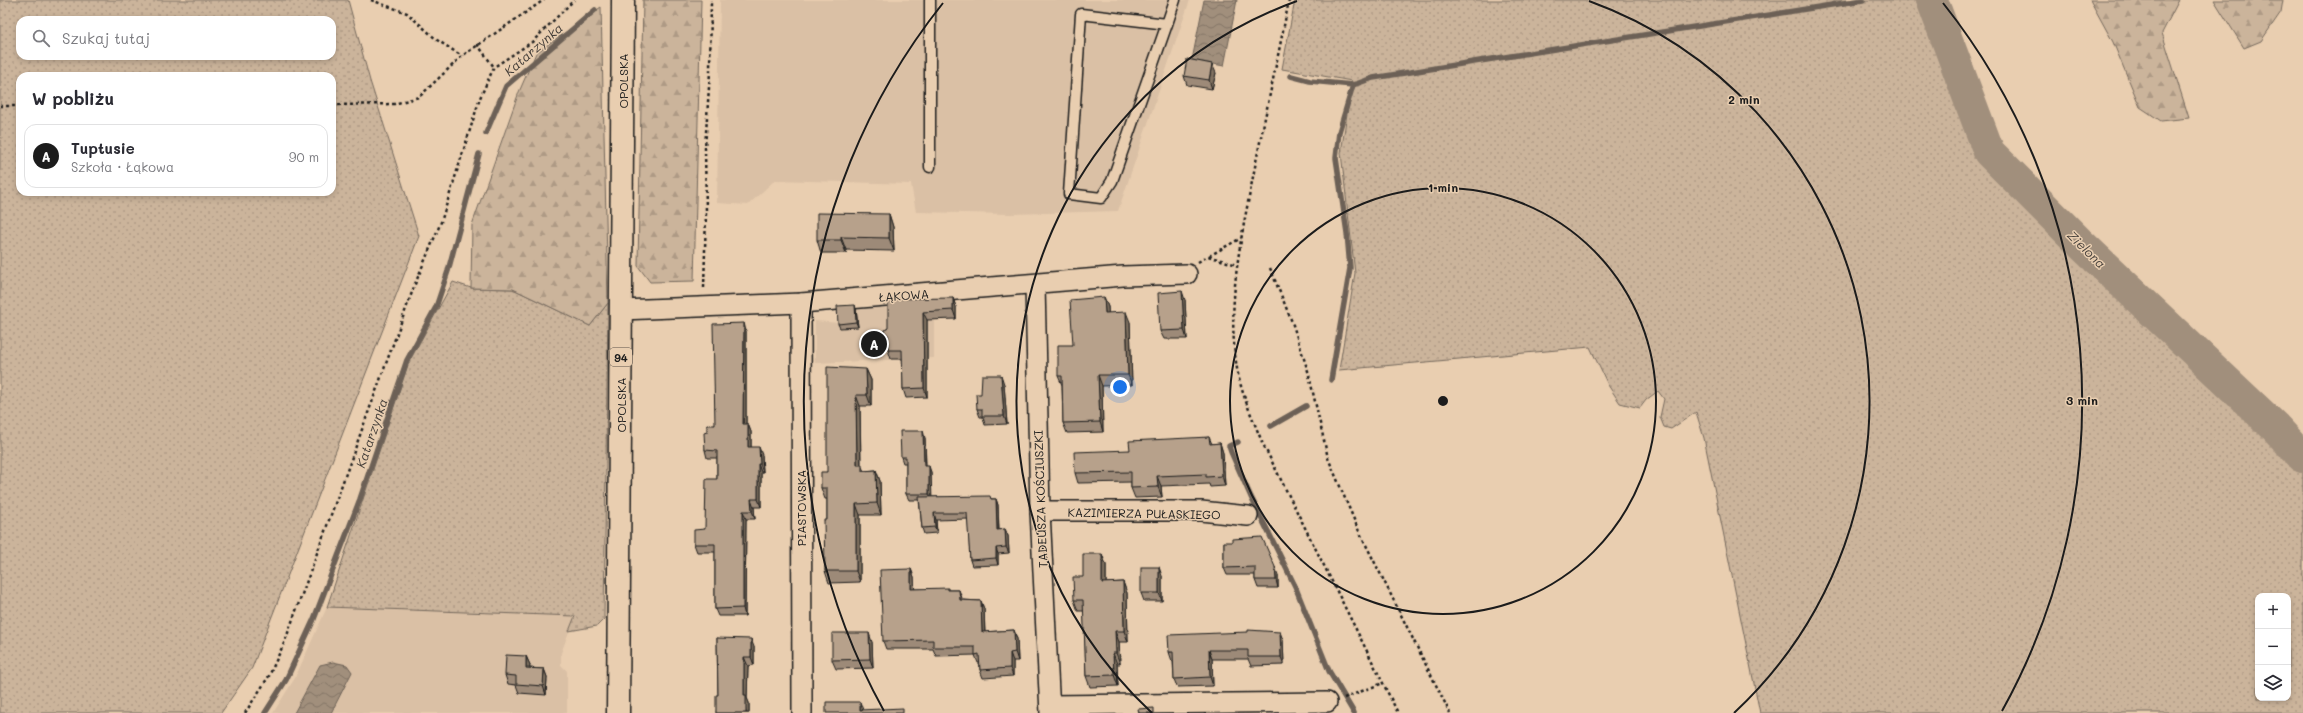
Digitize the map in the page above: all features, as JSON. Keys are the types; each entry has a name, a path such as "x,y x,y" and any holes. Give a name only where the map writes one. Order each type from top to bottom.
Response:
{"main road":[{"name":"OPOLSKA","path":"618,713 623,0"}],"street":[{"name":"ŁĄKOWA","path":"621,310 801,303 1034,285 1123,276 1187,274"},
{"name":"TADEUSZA KOŚCIUSZKI","path":"1034,285 1040,511 1050,709"},
{"name":"PIASTOWSKA","path":"801,303 802,713"},
{"name":"KAZIMIERZA PUŁASKIEGO","path":"1040,511 1201,511 1248,516"},
{"path":"1050,709 1327,702"}],"lane":[{"path":"930,0 930,167"},
{"path":"1167,24 1081,14 1069,194 1101,198 1112,181 1167,24 1175,0"}],"path":[{"path":"371,0 407,13 437,40 462,56"},
{"path":"336,105 394,104 410,101 418,97 477,44 544,0"},
{"path":"245,713 270,676 285,641 415,284 441,222 480,98 494,68 532,42 574,0"},
{"path":"705,307 703,274 706,212 705,148 710,72 711,0"},
{"path":"1289,0 1241,238 1237,266 1234,344 1238,373 1245,401 1279,477 1398,713"},
{"path":"477,44 494,68"},
{"path":"0,106 16,106"},
{"path":"1187,274 1197,263 1241,238"},
{"path":"1208,256 1237,266"},
{"path":"1270,268 1292,322 1308,372 1328,458 1358,528 1450,713"},
{"path":"1348,696 1382,682"}],"shaded area":[{"path":"720,0 1190,0 1118,211 1011,214 916,212 911,184 775,180 748,205 717,203"},
{"path":"934,300 934,358 815,363 815,321 839,323 838,308"},
{"path":"327,607 575,616 561,653 561,665 567,671 567,713 273,713 295,678"}],"green space":[{"path":"0,0 348,0 370,81 419,236 252,668 221,713 0,713"},
{"path":"643,0 701,0 694,281 650,282 638,266"},
{"path":"1295,0 1929,0 1978,142 1989,159 2004,176 2158,325 2217,378 2303,467 2303,713 1760,713 1704,438 1696,412 1671,429 1664,427 1660,417 1664,399 1658,391 1646,400 1640,408 1620,403 1608,385 1590,347 1339,370 1355,273 1341,153 1352,81 1282,69"},
{"path":"2090,0 2179,0 2162,33 2189,118 2161,121 2140,107 2113,42"},
{"path":"2214,0 2283,0 2281,12 2261,41 2244,48"},
{"path":"601,7 608,303 590,326 513,289 471,288 472,225 519,92 536,53"},
{"path":"453,282 471,288 513,289 590,326 608,303 604,619 597,626 569,631 575,616 327,607 409,362"}],"water":[{"path":"1204,0 1237,0 1224,66 1192,60"},
{"path":"333,662 347,665 352,672 331,713 294,713 320,665"}],"building":[{"path":"1187,59 1212,64 1209,80 1184,76"},
{"path":"817,213 889,214 889,238 841,237 841,240 817,240"},
{"path":"1182,291 1184,330 1160,331 1158,293"},
{"path":"1104,297 1105,313 1126,312 1128,375 1098,375 1100,422 1063,423 1062,376 1058,376 1058,345 1073,345 1070,300"},
{"path":"953,298 953,310 923,312 924,388 903,389 902,350 888,350 888,335 884,331 888,328 888,299"},
{"path":"855,305 856,322 838,324 837,306"},
{"path":"744,323 743,424 748,424 748,447 759,447 760,464 758,464 758,499 751,499 752,511 743,511 743,608 715,609 715,544 694,544 694,530 705,529 706,479 717,479 717,451 705,450 704,433 707,432 707,425 715,425 713,324"},
{"path":"827,367 866,369 867,395 856,395 857,465 862,465 862,471 876,470 877,503 856,504 856,571 825,571 824,520 827,520 827,488 821,488 821,472 827,472"},
{"path":"982,375 1001,375 1004,416 982,416 982,409 977,409 976,394 981,394"},
{"path":"900,431 923,431 924,466 929,466 929,494 906,494 906,457 901,457"},
{"path":"1209,437 1210,444 1220,443 1222,476 1206,477 1206,474 1157,476 1158,487 1131,488 1131,472 1075,473 1074,452 1130,450 1129,441"},
{"path":"990,496 991,499 996,499 997,530 1005,529 1006,547 996,548 996,558 970,560 967,513 934,513 935,527 922,528 919,497"},
{"path":"1262,537 1275,567 1276,580 1255,580 1255,567 1224,568 1224,542 1232,542 1232,539"},
{"path":"1083,554 1102,554 1102,583 1123,582 1124,631 1115,631 1116,653 1113,653 1114,675 1086,676 1083,600 1074,600 1073,577 1083,577"},
{"path":"1141,567 1159,567 1159,593 1141,593"},
{"path":"911,569 911,589 948,588 948,590 959,590 960,600 981,601 982,632 1014,630 1015,652 1010,653 1010,668 980,670 979,654 975,655 975,647 933,647 933,640 883,641 880,570"},
{"path":"1248,630 1280,632 1281,657 1248,657 1248,650 1209,650 1210,677 1174,679 1173,652 1169,652 1168,635 1248,632"},
{"path":"832,633 869,633 870,659 832,660"},
{"path":"717,638 751,639 751,657 744,657 744,695 746,695 746,713 716,713 716,695 718,695"},
{"path":"506,655 526,656 526,668 544,669 543,686 516,684 516,676 505,675"},
{"path":"826,702 860,702 860,710 903,708 903,713 826,713"},
{"path":"1154,708 1154,713 1139,713 1138,709"}],"waterway":[{"path":"1291,76 1310,81 1353,85 1373,78 1863,0"},
{"name":"Zielona","path":"1932,0 1989,152 2082,245 2275,427 2303,457"},
{"name":"Katarzynka","path":"486,133 506,86 595,10"},
{"path":"1331,380 1350,268 1347,233 1336,158 1339,132 1353,85"},
{"name":"Katarzynka","path":"265,713 286,680 314,619 360,499 407,360 436,307 448,271 479,154"},
{"path":"1271,426 1306,406"},
{"path":"1238,442 1229,446 1231,452 1251,497 1295,586 1329,671 1354,713"}],"place":[{"name":"Tuptusie","path":"874,344"}]}
